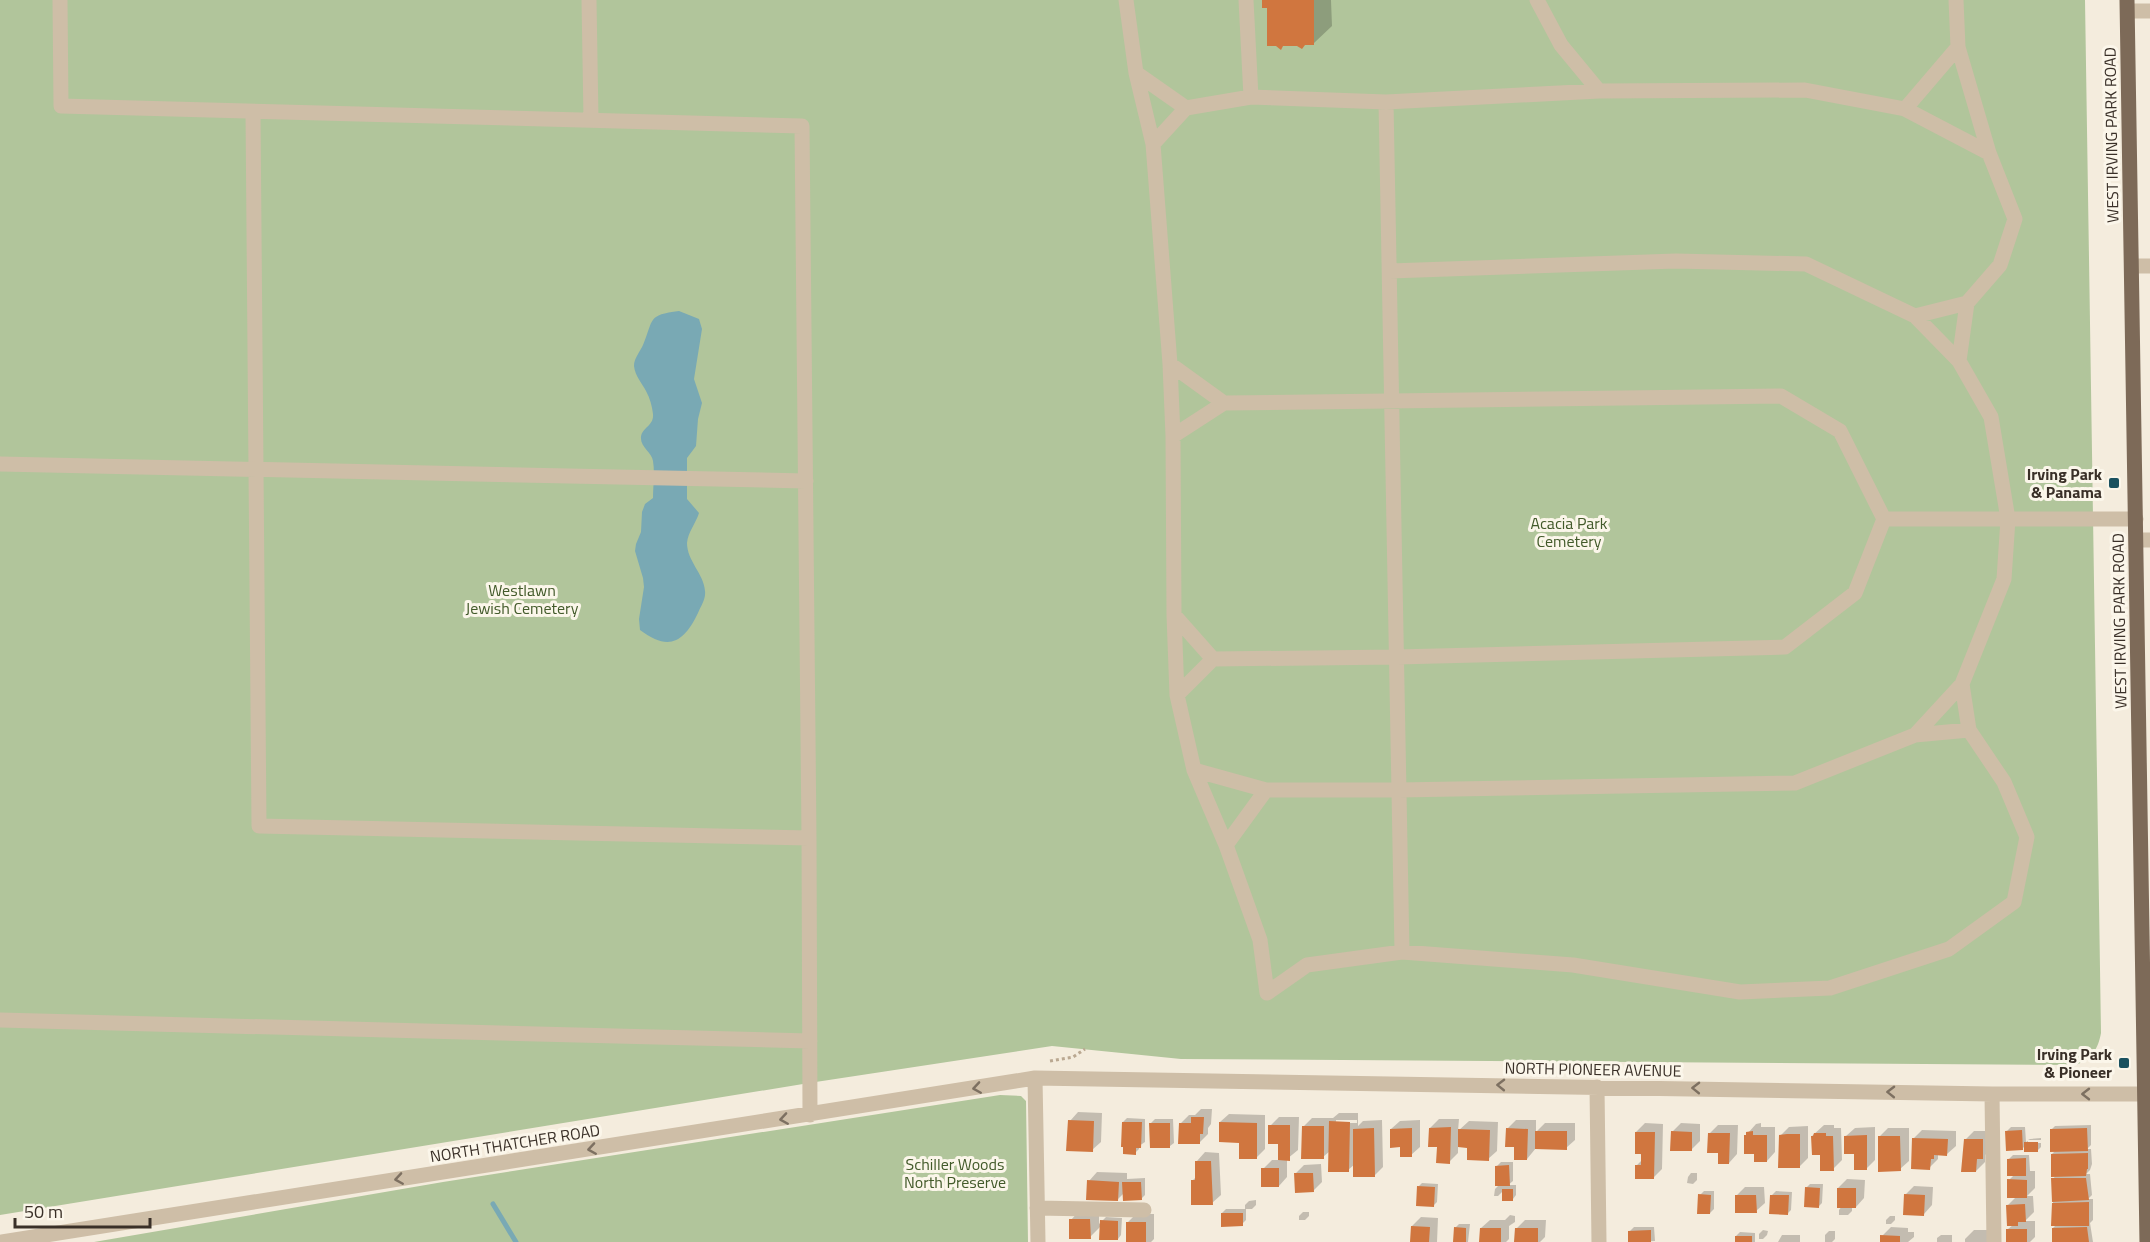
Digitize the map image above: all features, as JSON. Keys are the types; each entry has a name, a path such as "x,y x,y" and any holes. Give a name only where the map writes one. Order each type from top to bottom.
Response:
{"main road":[{"name":"WEST IRVING PARK ROAD","path":"2127,6 2136,519 2143,540 2147,1242"}],"street":[{"path":"60,0 61,106 802,126 810,1115"},
{"path":"589,0 591,119"},
{"path":"1126,0 1136,73 1153,144 1170,364 1177,695 1194,770 1226,845 1260,940 1268,993 1306,965 1402,952 1573,965 1740,992 1830,988 1949,949 2014,902 2027,837 2004,782 1969,730 1962,684"},
{"path":"1246,0 1251,97"},
{"path":"1537,0 1561,45 1599,91"},
{"path":"1956,0 1958,47 1989,153 2015,219 2000,265 1967,303 1959,361"},
{"path":"2127,6 2150,11"},
{"path":"1905,109 1958,47"},
{"path":"1136,73 1186,108"},
{"path":"1153,144 1186,108 1251,97 1386,102 1599,91 1805,90 1905,109 1989,153"},
{"path":"1386,102 1402,952"},
{"path":"253,112 259,826 809,838"},
{"path":"1389,271 1676,261 1806,264 1915,316 1959,361 1990,417 2008,519 2004,579 1962,684 1915,735"},
{"path":"2132,266 2150,266"},
{"path":"1915,316 1967,303"},
{"path":"1170,364 1224,403"},
{"path":"1173,436 1224,403 1781,396 1840,431 1884,519 1855,593 1785,647 1397,657 1213,659 1177,695"},
{"path":"0,464 806,481"},
{"path":"1884,519 2136,519"},
{"path":"1174,615 1213,659"},
{"path":"1194,770 1266,790 1795,783 1915,735 1969,730"},
{"path":"1226,845 1266,790"},
{"path":"0,1020 810,1041"},
{"path":"1035,1078 1038,1242"},
{"name":"NORTH PIONEER AVENUE","path":"1035,1078 1992,1094 2147,1094"},
{"name":"NORTH THATCHER ROAD","path":"2,1242 1035,1078"},
{"path":"1597,1087 1599,1242"},
{"path":"1992,1094 1994,1242"},
{"path":"1037,1208 1144,1210"}],"green space":[{"path":"0,0 2085,0 2101,1033 2096,1049 2086,1060 2076,1065 1181,1059 1052,1046 809,1083 0,1215"},
{"name":"Schiller Woods North Preserve","path":"1000,1095 1021,1096 1026,1101 1028,1242 94,1242 443,1182"}],"water":[{"path":"679,311 699,319 702,329 694,379 702,403 696,446 687,458 687,499 699,513 687,543 690,556 702,579 705,594 698,613 687,631 675,641 667,642 650,637 640,630 639,619 644,587 635,551 641,532 642,512 645,504 653,498 654,475 652,458 642,444 641,437 652,421 653,414 649,396 634,366 653,320 661,314"}],"building":[{"path":"1262,0 1314,0 1314,45 1305,45 1302,49 1297,46 1283,46 1281,50 1276,46 1267,46 1267,8 1262,8"},
{"path":"1191,1117 1204,1117 1200,1144 1178,1144 1179,1123 1191,1123"},
{"path":"1068,1120 1094,1121 1093,1152 1066,1151"},
{"path":"1329,1121 1350,1122 1349,1172 1328,1172"},
{"path":"1122,1122 1142,1122 1141,1148 1136,1148 1136,1155 1123,1154"},
{"path":"1219,1122 1257,1123 1257,1159 1239,1159 1239,1143 1219,1142"},
{"path":"1149,1123 1170,1123 1170,1148 1150,1148"},
{"path":"1268,1125 1290,1125 1290,1161 1278,1160 1278,1144 1268,1144"},
{"path":"1302,1126 1324,1126 1324,1159 1301,1159"},
{"path":"1451,1127 1450,1164 1436,1163 1437,1147 1428,1147 1429,1128"},
{"path":"1374,1128 1375,1177 1353,1177 1353,1129"},
{"path":"1412,1128 1412,1157 1400,1157 1400,1147 1390,1148 1390,1129"},
{"path":"1506,1128 1528,1129 1527,1160 1514,1160 1514,1147 1505,1147"},
{"path":"2087,1128 2088,1151 2050,1152 2050,1129"},
{"path":"1458,1129 1490,1130 1489,1161 1467,1160 1467,1148 1458,1147"},
{"path":"2022,1130 2023,1150 2006,1151 2005,1131"},
{"path":"1535,1131 1567,1131 1567,1150 1535,1149"},
{"path":"1671,1131 1692,1132 1692,1151 1670,1151"},
{"path":"1753,1131 1753,1135 1767,1135 1767,1162 1754,1162 1754,1154 1744,1154 1744,1135 1746,1132"},
{"path":"1635,1132 1655,1132 1654,1179 1635,1179 1635,1165 1641,1165 1641,1154 1635,1154"},
{"path":"1708,1133 1730,1133 1729,1164 1718,1164 1718,1153 1707,1153"},
{"path":"1814,1133 1826,1133 1826,1136 1833,1136 1834,1171 1820,1171 1820,1155 1812,1155 1811,1136"},
{"path":"1800,1134 1800,1168 1778,1168 1779,1135"},
{"path":"1867,1135 1867,1170 1854,1170 1854,1154 1844,1154 1844,1136"},
{"path":"1878,1136 1900,1136 1901,1171 1878,1172"},
{"path":"1912,1138 1948,1139 1947,1156 1934,1155 1934,1159 1931,1159 1930,1170 1911,1169"},
{"path":"1964,1139 1983,1139 1983,1159 1977,1159 1976,1172 1961,1172"},
{"path":"2024,1142 2038,1142 2038,1152 2024,1152"},
{"path":"2088,1153 2086,1176 2051,1177 2051,1154"},
{"path":"2026,1158 2026,1176 2007,1176 2007,1159"},
{"path":"1195,1161 1211,1161 1213,1205 1191,1205 1191,1180 1195,1180"},
{"path":"1509,1165 1510,1186 1495,1186 1495,1166"},
{"path":"1261,1168 1279,1168 1279,1187 1261,1187"},
{"path":"1294,1173 1313,1173 1314,1192 1295,1193"},
{"path":"2051,1178 2086,1178 2089,1200 2052,1202"},
{"path":"2007,1179 2027,1180 2027,1198 2007,1198"},
{"path":"1087,1180 1119,1182 1118,1201 1086,1200"},
{"path":"1122,1182 1141,1182 1142,1200 1123,1201"},
{"path":"1417,1186 1435,1187 1434,1207 1416,1206"},
{"path":"1805,1187 1820,1188 1819,1208 1804,1207"},
{"path":"1837,1188 1856,1188 1856,1208 1837,1208"},
{"path":"1502,1189 1513,1189 1513,1201 1502,1201"},
{"path":"1698,1194 1711,1195 1710,1214 1697,1214"},
{"path":"1904,1194 1925,1195 1924,1216 1903,1215"},
{"path":"1735,1195 1756,1195 1757,1213 1735,1213"},
{"path":"1770,1195 1789,1195 1788,1215 1769,1214"},
{"path":"2089,1202 2089,1226 2051,1226 2052,1203"},
{"path":"2025,1204 2026,1222 2018,1222 2018,1226 2007,1226 2006,1205"},
{"path":"1221,1213 1243,1213 1243,1226 1221,1227"},
{"path":"1069,1219 1090,1219 1091,1239 1069,1239"},
{"path":"1100,1220 1118,1221 1118,1240 1099,1240"},
{"path":"1126,1222 1146,1222 1146,1242 1126,1242"},
{"path":"1411,1226 1430,1227 1429,1242 1410,1242"},
{"path":"1454,1227 1466,1228 1466,1242 1453,1242"},
{"path":"2087,1227 2089,1242 2052,1242 2052,1228"},
{"path":"1480,1228 1501,1228 1501,1242 1479,1242"},
{"path":"1515,1228 1538,1228 1538,1242 1514,1242"},
{"path":"2006,1229 2027,1229 2027,1242 2006,1242"},
{"path":"1651,1230 1651,1242 1628,1242 1628,1231"},
{"path":"1880,1235 1900,1236 1900,1242 1880,1242"},
{"path":"1735,1236 1752,1236 1752,1242 1735,1242"}],"waterway":[{"path":"493,1204 516,1242"}],"place":[{"name":"Irving Park & Panama","path":"2114,483"},
{"name":"Irving Park & Pioneer","path":"2124,1063"}],"park label":[{"name":"Acacia Park Cemetery","path":"1569,532"},
{"name":"Westlawn Jewish Cemetery","path":"522,599"}]}
